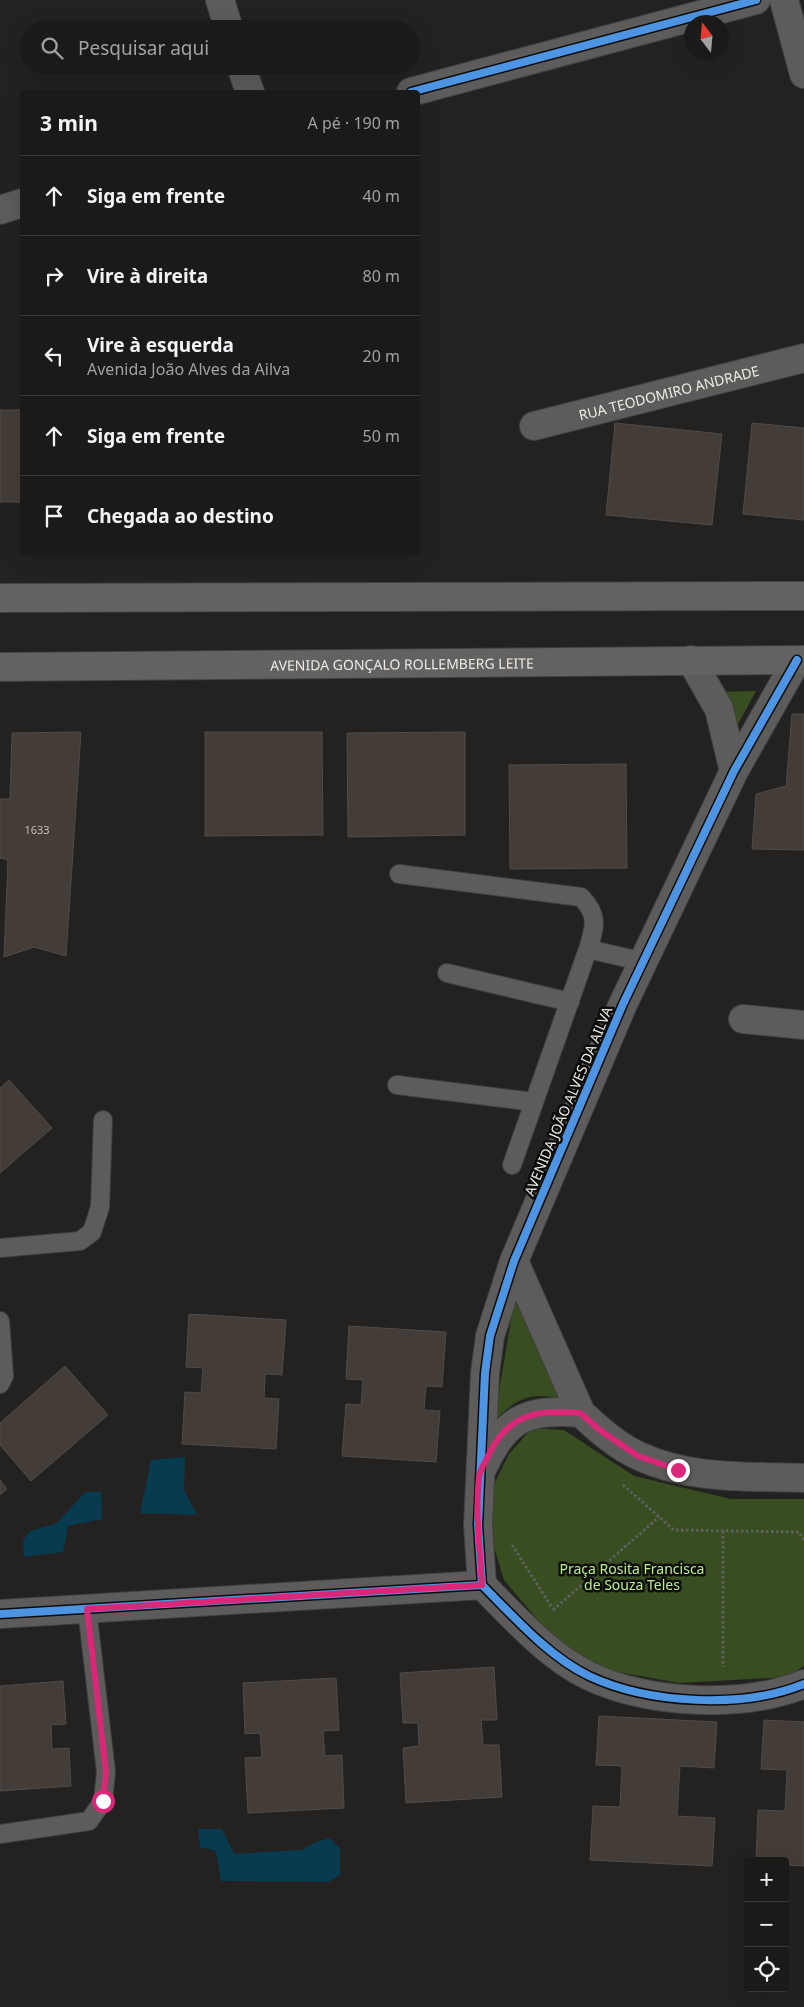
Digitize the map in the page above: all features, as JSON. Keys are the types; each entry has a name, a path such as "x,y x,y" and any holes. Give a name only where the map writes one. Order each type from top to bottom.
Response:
{"main road":[{"path":"0,598 804,596"},
{"name":"AVENIDA GONÇALO ROLLEMBERG LEITE","path":"0,667 801,660"}],"street":[{"path":"220,0 227,20"},
{"path":"418,90 756,0"},
{"path":"784,0 804,74"},
{"path":"244,75 249,90"},
{"path":"0,210 20,204"},
{"name":"RUA TEODOMIRO ANDRADE","path":"534,426 804,358"},
{"path":"691,660 719,709 734,771"},
{"name":"AVENIDA JOÃO ALVES DA AILVA","path":"482,1585 478,1525 485,1373 490,1336 514,1260 620,1014 734,771 801,660"},
{"path":"743,1019 804,1025"},
{"path":"514,1260 580,1413 601,1431 638,1456 678,1470 729,1476 804,1478"},
{"path":"479,1475 492,1448 503,1431 515,1422 535,1413 580,1413"},
{"path":"0,1614 482,1585 517,1621 555,1653 588,1675 624,1689 684,1699 735,1701 774,1695 804,1684"}],"lane":[{"path":"399,874 581,897 592,908 594,927 588,949 512,1164"},
{"path":"588,949 644,962"},
{"path":"447,973 570,1002"},
{"path":"397,1085 534,1102"},
{"path":"0,1248 80,1240 92,1232 100,1207 103,1120"},
{"path":"0,1317 4,1376 0,1384"},
{"path":"0,1834 89,1821 103,1801 106,1772 87,1609"}],"path":[{"path":"620,1482 674,1530 804,1531"},
{"path":"554,1610 659,1517"},
{"path":"723,1531 723,1667"},
{"path":"799,1532 804,1540"},
{"path":"510,1542 559,1618"},
{"path":"715,1668 732,1667"}],"green space":[{"path":"756,691 732,735 720,692"},
{"path":"515,1296 563,1399 541,1396 525,1398 511,1406 494,1421"},
{"name":"Praça Rosita Francisca de Souza Teles","path":"532,1428 564,1430 634,1476 731,1499 804,1499 804,1666 787,1677 679,1683 575,1664 504,1580 488,1527 494,1484 509,1454"}],"water":[{"path":"185,1457 184,1490 197,1515 140,1513 151,1460"},
{"path":"85,1492 101,1492 102,1519 68,1526 63,1552 24,1557 23,1540 30,1531 57,1523"},
{"path":"198,1829 222,1829 234,1854 302,1850 314,1843 329,1838 340,1848 340,1875 328,1882 221,1881 216,1851 200,1847"}],"building":[{"path":"0,410 20,410 20,502 0,502"},
{"path":"615,423 722,434 712,525 606,515"},
{"path":"752,423 804,428 804,520 743,514"},
{"path":"792,714 804,714 804,850 752,849 756,794 786,786"},
{"path":"81,732 66,956 34,947 4,957 8,860 0,858 0,799 10,799 12,733"},
{"path":"205,732 322,732 323,835 205,836"},
{"path":"465,732 465,835 348,837 347,733"},
{"path":"626,764 627,868 510,869 509,765"},
{"path":"9,1080 52,1128 0,1173 0,1088"},
{"path":"189,1314 286,1320 282,1375 265,1374 264,1398 279,1399 276,1449 182,1444 185,1392 201,1393 203,1368 186,1367"},
{"path":"349,1326 446,1332 442,1387 426,1386 424,1410 440,1411 436,1462 342,1456 346,1404 361,1405 363,1380 346,1379"},
{"path":"65,1366 108,1415 31,1481 0,1445 0,1423"},
{"path":"0,1480 7,1489 0,1495"},
{"path":"494,1667 497,1720 481,1720 483,1745 499,1745 502,1797 406,1803 403,1748 419,1746 418,1723 403,1723 400,1673"},
{"path":"336,1678 339,1730 323,1731 325,1756 342,1755 344,1808 248,1813 245,1758 262,1757 260,1733 245,1734 243,1683"},
{"path":"63,1681 66,1724 51,1725 52,1749 69,1748 71,1786 0,1791 0,1686"},
{"path":"599,1716 717,1722 714,1768 680,1766 677,1816 715,1818 712,1866 590,1860 593,1806 620,1807 622,1766 596,1765"},
{"path":"764,1720 804,1722 804,1866 789,1865 789,1857 756,1857 758,1810 785,1811 787,1770 761,1769"}],"cycle path":[{"path":"418,90 756,0"},
{"path":"482,1585 478,1525 485,1373 490,1336 514,1261 623,1004 734,771 797,660"},
{"path":"482,1585 519,1623 559,1658 589,1676 639,1693 696,1700 725,1700 780,1692 804,1684"},
{"path":"0,1614 482,1585"}],"route":[{"path":"103,1801 106,1772 87,1609 482,1585 478,1525 479,1475 492,1448 503,1431 515,1422 535,1413 580,1413 601,1431 638,1456 678,1470"}]}
